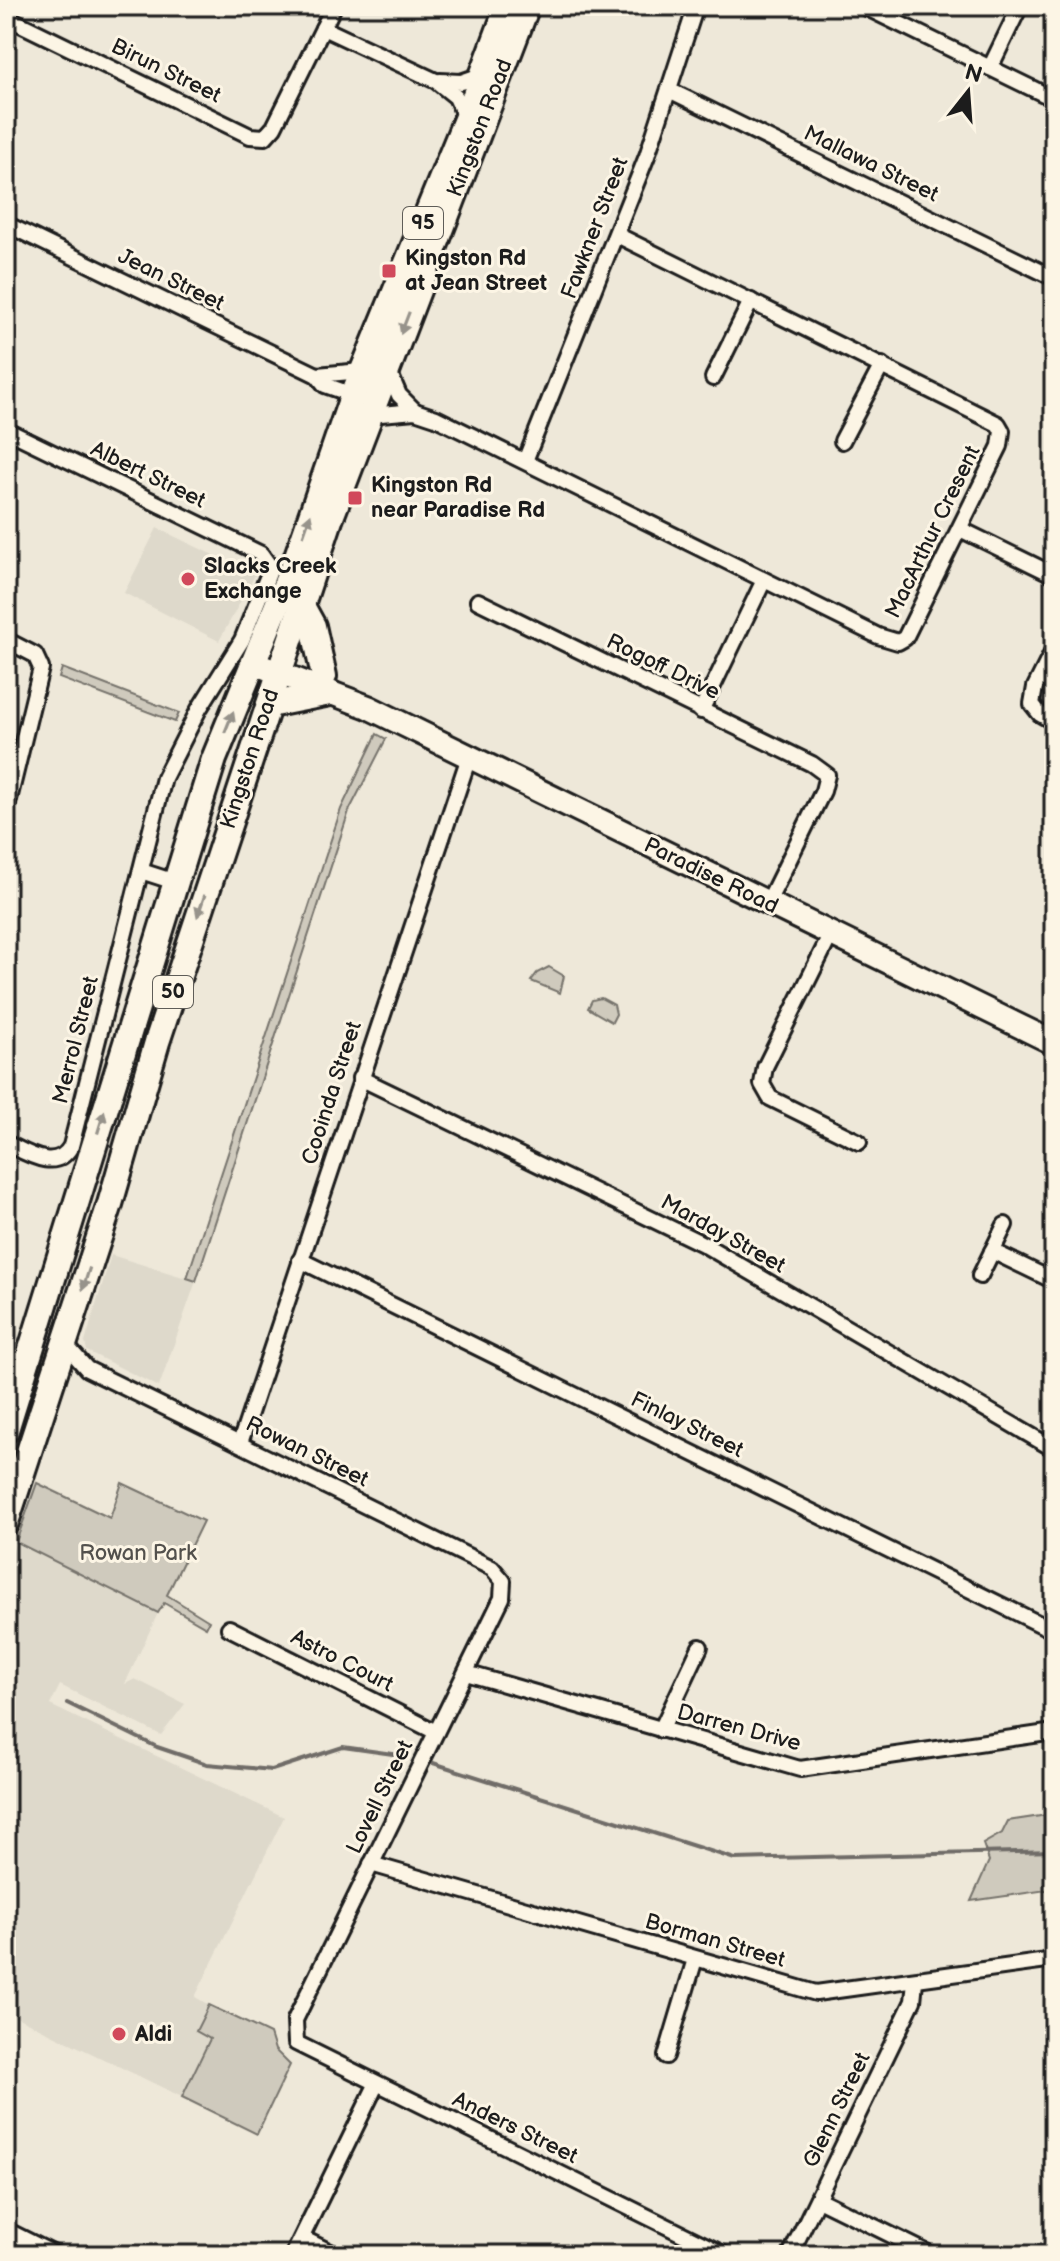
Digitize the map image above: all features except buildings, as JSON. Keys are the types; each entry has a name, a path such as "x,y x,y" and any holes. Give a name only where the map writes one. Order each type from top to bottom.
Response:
{"main road":[{"name":"Kingston Road","path":"7,1427 214,759 296,559 352,397 484,74 508,6"},
{"name":"Kingston Road","path":"6,1522 13,1482 58,1369 157,1042 281,666 369,415 527,6"},
{"path":"269,705 327,685 313,626 302,606"},
{"name":"Paradise Road","path":"256,657 327,685 1054,1043"}],"street":[{"path":"334,6 323,28 436,81 456,97 466,119"},
{"name":"Fawkner Street","path":"525,461 617,235 696,6"},
{"path":"863,6 1054,99"},
{"path":"990,68 1020,6"},
{"name":"Birun Street","path":"6,17 250,136 265,137 274,127 323,28"},
{"path":"436,81 461,82 484,74"},
{"name":"Mallawa Street","path":"669,90 1054,278"},
{"name":"Jean Street","path":"6,224 317,375 325,385 352,397"},
{"name":"MacArthur Cresent","path":"369,415 415,411 898,642 910,629 960,529 1000,446 1002,431 980,413 617,235"},
{"path":"713,378 751,301"},
{"path":"842,441 882,365"},
{"path":"352,397 365,393 375,373 388,367 399,395 415,411"},
{"path":"317,375 362,371"},
{"name":"Albert Street","path":"6,430 261,554 269,562"},
{"path":"960,529 1054,575"},
{"name":"Merrol Street","path":"6,1143 52,1161 64,1156 71,1146 167,770 252,621 269,578 269,562"},
{"path":"701,711 764,580"},
{"name":"Rogoff Drive","path":"478,601 812,764 827,775 767,904"},
{"path":"6,640 41,662 6,812"},
{"path":"1054,649 1035,687 1032,704 1040,714 1054,722"},
{"name":"Cooinda Street","path":"240,1443 469,757"},
{"path":"141,871 175,882"},
{"path":"831,934 765,1067 762,1084 770,1098 859,1142"},
{"name":"Marday Street","path":"360,1078 703,1244 1054,1449"},
{"path":"980,1276 1005,1225"},
{"path":"992,1251 1054,1281"},
{"name":"Finlay Street","path":"300,1260 1054,1631"},
{"name":"Rowan Street","path":"65,1344 87,1369 492,1568 503,1581"},
{"name":"Rowan Street","path":"58,1369 87,1369"},
{"name":"Lovell Street","path":"293,2033 295,2020 502,1598 503,1581"},
{"name":"Astro Court","path":"229,1628 436,1732"},
{"path":"661,1730 700,1647"},
{"name":"Darren Drive","path":"466,1673 800,1769 1054,1732"},
{"name":"Borman Street","path":"371,1864 816,1993 1054,1960"},
{"path":"666,2056 695,1959"},
{"name":"Glenn Street","path":"790,2255 913,2001 915,1981"},
{"name":"Anders Street","path":"293,2033 296,2043 308,2052 725,2255"},
{"path":"293,2255 376,2085"},
{"path":"818,2199 932,2255"},
{"path":"6,2230 56,2255"},
{"path":"302,2238 336,2255"}],"shaded area":[{"name":"Slacks Creek Exchange","path":"157,528 255,575 219,641 124,593"},
{"path":"111,1255 196,1281 159,1387 87,1351 85,1342"},
{"path":"16,1542 158,1613 125,1684 135,1679 185,1704 161,1735 60,1685 50,1705 284,1817 195,1997 209,2005 196,2031 210,2038 182,2097 6,2012 6,1570"}],"green space":[{"path":"62,668 179,713 175,722 59,678"},
{"path":"377,734 386,739 349,811 196,1281 187,1278 341,809"},
{"path":"549,967 564,976 560,993 531,981 537,973"},
{"path":"601,998 614,1005 616,1014 612,1022 588,1008 592,1000"},
{"name":"Rowan Park","path":"37,1483 110,1518 122,1483 203,1521 167,1595 209,1621 206,1627 164,1603 158,1613 16,1542"},
{"path":"1054,1814 1054,1889 971,1901 989,1861 983,1844 1002,1833 1008,1821"},
{"path":"209,2005 270,2034 275,2050 290,2065 257,2134 182,2097 210,2039 196,2031"}],"waterway":[{"path":"67,1703 157,1747 207,1764 272,1770 343,1747 407,1756"},
{"path":"430,1762 735,1859 1054,1851"}],"place":[{"name":"Kingston Rd at Jean Street","path":"389,271"},
{"name":"Kingston Rd near Paradise Rd","path":"355,498"},
{"name":"Slacks Creek Exchange","path":"188,579"},
{"name":"Aldi","path":"119,2034"}]}
